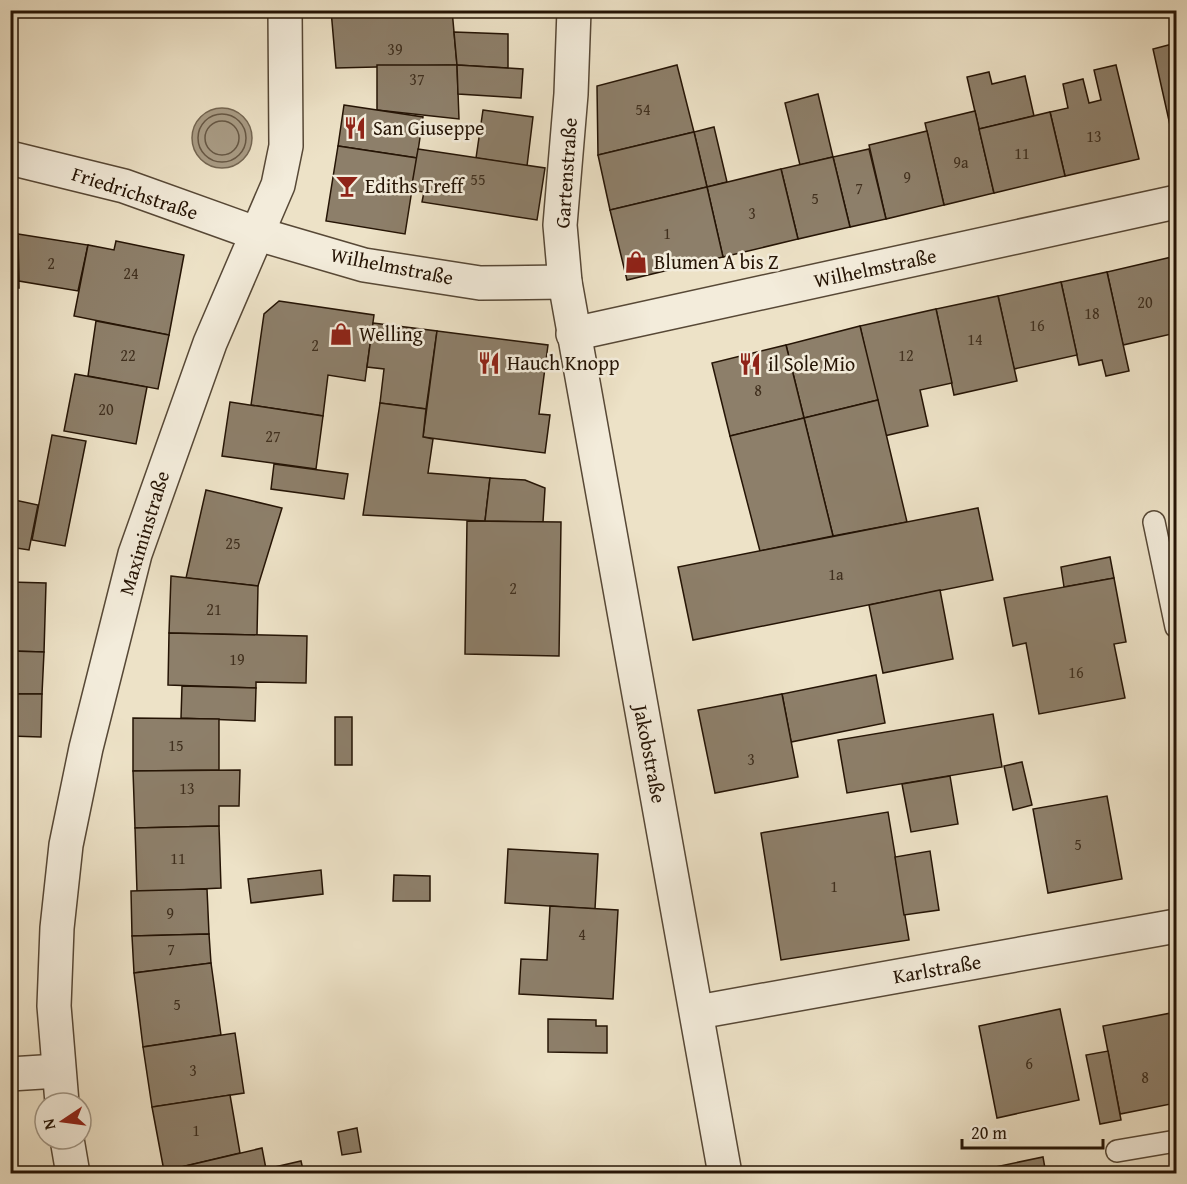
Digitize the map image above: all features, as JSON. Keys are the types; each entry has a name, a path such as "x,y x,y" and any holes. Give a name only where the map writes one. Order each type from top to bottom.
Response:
{"street":[{"name":"Maximinstraße","path":"60,1091 54,1006 57,928 66,845 86,748 135,554 210,343 278,185 286,146 285,10"},
{"name":"Gartenstraße","path":"573,334 560,225 572,94 574,10"},
{"name":"Friedrichstraße","path":"10,158 124,186 258,234"},
{"name":"Wilhelmstraße","path":"573,334 1176,202"},
{"name":"Wilhelmstraße","path":"258,234 364,265 480,283 565,282"},
{"name":"Jakobstraße","path":"573,334 698,1012 725,1173"},
{"name":"Karlstraße","path":"698,1012 1176,926"},
{"path":"10,1074 58,1071"},
{"path":"69,1151 73,1173"}],"lane":[{"path":"1154,522 1176,627"},
{"path":"1117,1151 1176,1141"}],"water":[{"path":"216,108 228,108 239,113 247,121 252,138 250,150 239,163 228,168 216,168 205,163 197,155 192,144 192,132 197,121 205,113"}],"building":[{"path":"331,10 452,10 457,65 336,68"},
{"path":"454,32 508,34 508,68 457,65"},
{"path":"1176,43 1176,152 1153,49"},
{"path":"377,65 457,65 459,119 377,110"},
{"path":"457,65 523,69 521,98 458,94"},
{"path":"677,65 694,132 598,155 597,86"},
{"path":"1116,65 1139,159 1065,176 1050,112 1068,108 1063,84 1083,79 1089,103 1101,100 1094,70"},
{"path":"989,72 992,84 1025,76 1034,116 979,129 967,77"},
{"path":"818,94 833,157 800,165 785,103"},
{"path":"344,105 423,117 417,158 338,146"},
{"path":"483,110 533,117 527,166 476,158"},
{"path":"975,111 994,193 944,205 925,123"},
{"path":"1050,112 1065,176 994,193 979,129"},
{"path":"714,127 727,182 707,187 694,132"},
{"path":"927,131 944,205 886,219 869,145"},
{"path":"694,132 707,187 610,210 598,155"},
{"path":"338,146 417,158 405,234 326,221"},
{"path":"418,149 545,168 537,220 422,202 424,192 411,190"},
{"path":"869,149 886,219 850,227 833,157"},
{"path":"833,157 850,227 798,239 781,169"},
{"path":"781,169 798,239 723,257 707,187"},
{"path":"707,187 723,257 627,280 610,210"},
{"path":"10,234 18,234 19,288 10,288"},
{"path":"18,234 88,245 78,291 19,281"},
{"path":"116,241 184,255 169,335 74,316 88,245 114,250"},
{"path":"1176,256 1176,333 1123,345 1107,272"},
{"path":"1107,272 1129,371 1106,376 1102,360 1079,365 1061,282"},
{"path":"1061,282 1077,355 1014,369 998,296"},
{"path":"998,296 1017,381 954,395 936,309"},
{"path":"279,301 374,315 365,381 328,375 323,416 251,405 264,314"},
{"path":"936,309 952,383 920,390 928,426 884,436 860,326"},
{"path":"96,321 169,335 158,389 88,376"},
{"path":"373,323 437,331 426,409 380,403 384,369 367,367"},
{"path":"860,326 878,400 804,418 786,345"},
{"path":"437,331 548,345 539,414 550,415 545,453 423,437"},
{"path":"786,345 804,418 730,436 712,363"},
{"path":"75,374 147,387 136,444 64,431"},
{"path":"878,400 907,522 833,536 804,418"},
{"path":"230,402 323,416 316,469 222,456"},
{"path":"380,403 426,409 423,437 433,439 428,473 490,478 485,521 363,515"},
{"path":"804,418 833,536 760,551 730,436"},
{"path":"52,435 86,441 65,546 32,540"},
{"path":"274,464 348,474 344,499 271,489"},
{"path":"490,478 525,480 545,488 543,522 485,521"},
{"path":"206,490 282,508 258,586 186,578"},
{"path":"10,499 38,505 29,550 10,547"},
{"path":"978,508 993,580 693,640 678,567"},
{"path":"467,521 561,522 559,656 465,654"},
{"path":"1110,557 1114,578 1064,587 1061,567"},
{"path":"171,576 258,586 257,635 169,633"},
{"path":"1114,578 1126,642 1114,644 1125,698 1039,714 1026,643 1013,646 1004,598"},
{"path":"10,582 46,583 44,652 10,651"},
{"path":"940,590 953,659 883,673 869,605"},
{"path":"169,633 307,636 306,683 256,682 256,688 168,685"},
{"path":"10,651 44,652 42,694 10,694"},
{"path":"876,675 885,723 791,742 782,694"},
{"path":"182,686 256,688 255,721 181,718"},
{"path":"10,694 42,694 41,737 10,736"},
{"path":"782,694 798,777 715,793 698,710"},
{"path":"993,714 1002,767 847,793 838,740"},
{"path":"335,717 352,717 352,765 335,765"},
{"path":"133,718 219,719 219,770 133,771"},
{"path":"1022,762 1032,805 1013,810 1004,766"},
{"path":"240,770 239,806 219,806 219,826 135,828 133,771"},
{"path":"950,776 958,824 911,832 902,784"},
{"path":"1107,796 1122,879 1048,893 1033,809"},
{"path":"888,812 909,940 781,960 761,833"},
{"path":"219,826 221,888 137,892 135,828"},
{"path":"508,849 598,854 595,909 505,903"},
{"path":"930,851 939,910 904,915 895,857"},
{"path":"321,870 323,894 251,903 248,879"},
{"path":"394,875 430,876 430,901 393,901"},
{"path":"207,889 209,934 132,936 131,891"},
{"path":"550,906 618,910 613,999 519,994 521,959 547,960"},
{"path":"209,934 211,963 134,973 132,936"},
{"path":"211,963 221,1035 143,1047 134,973"},
{"path":"1060,1009 1079,1100 997,1118 979,1026"},
{"path":"1171,1013 1176,1045 1176,1103 1120,1114 1103,1026"},
{"path":"548,1019 596,1020 596,1026 607,1026 607,1053 548,1052"},
{"path":"235,1033 244,1093 152,1107 143,1047"},
{"path":"1108,1051 1121,1120 1100,1124 1086,1055"},
{"path":"230,1095 240,1153 164,1171 152,1107"},
{"path":"357,1128 361,1152 342,1155 338,1132"},
{"path":"262,1148 266,1169 301,1161 304,1174 164,1174 164,1171"},
{"path":"1043,1157 1046,1174 996,1174 995,1167"}],"place":[{"name":"San Giuseppe","path":"355,128"},
{"name":"Ediths Treff","path":"347,186"},
{"name":"Blumen A bis Z","path":"636,262"},
{"name":"Welling","path":"341,334"},
{"name":"Hauch Knopp","path":"489,363"},
{"name":"il Sole Mio","path":"750,364"}]}
